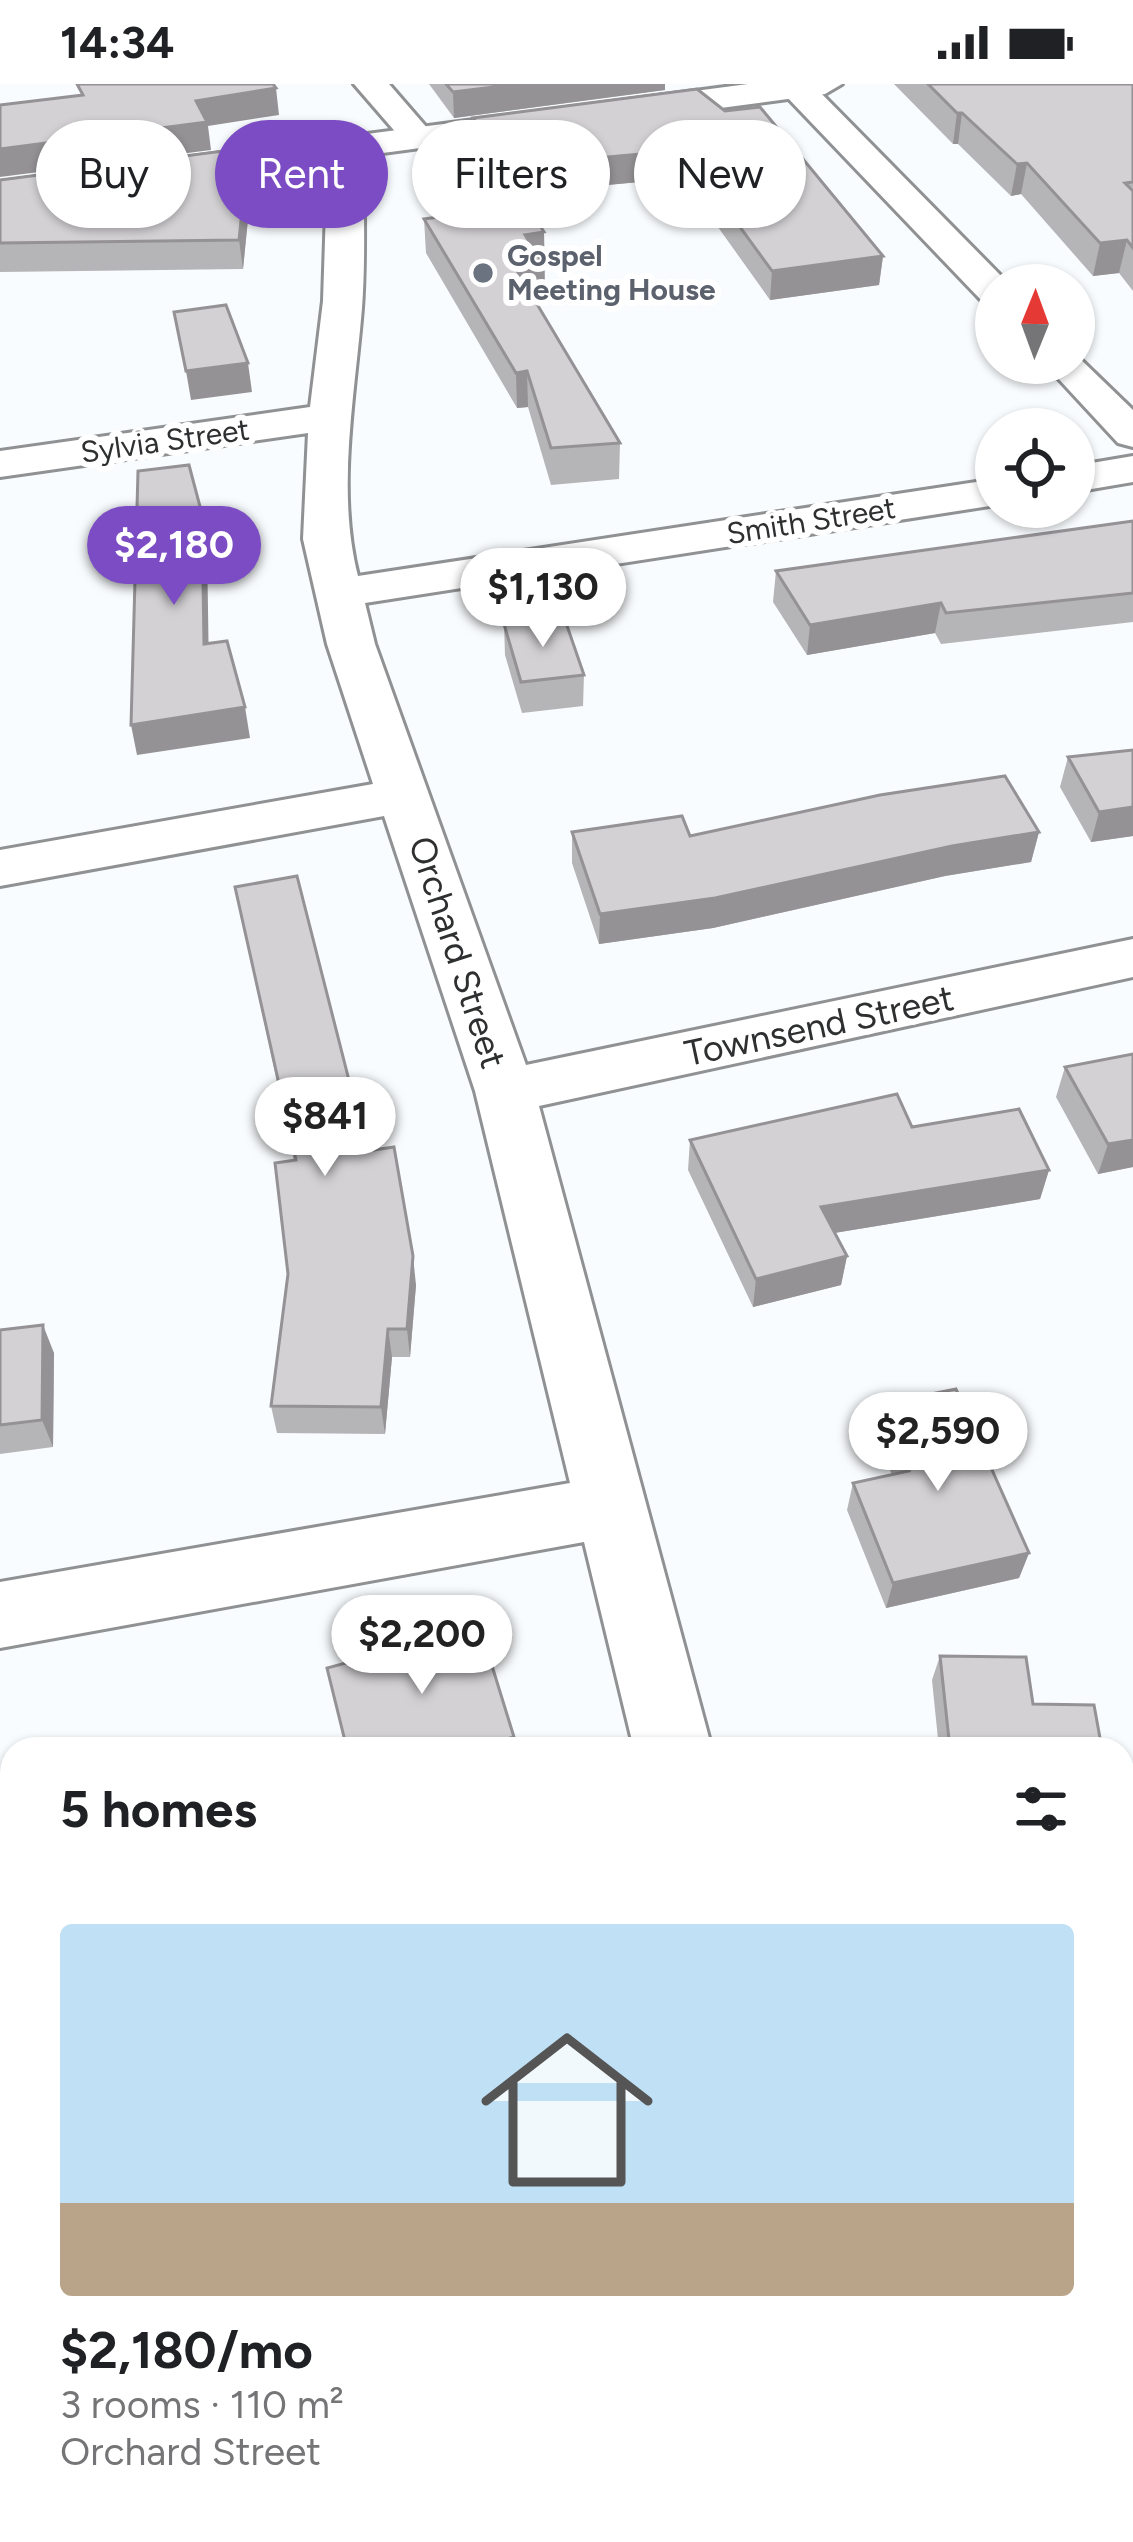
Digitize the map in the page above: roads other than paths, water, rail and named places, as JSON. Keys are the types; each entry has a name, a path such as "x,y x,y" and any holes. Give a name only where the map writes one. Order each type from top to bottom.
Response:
{"street":[{"path":"370,84 412,130"},
{"path":"530,120 748,89 811,86 975,270"},
{"path":"0,193 215,166"},
{"name":"Orchard Street","path":"344,228 326,539 351,644 505,1091 670,1737"},
{"path":"1084,384 1133,434"},
{"name":"Sylvia Street","path":"0,464 330,417"},
{"path":"1095,475 1133,469"},
{"name":"Smith Street","path":"341,593 975,495"},
{"path":"0,868 406,794"},
{"name":"Townsend Street","path":"505,1091 1133,958"},
{"path":"0,1615 614,1506"}],"place":[{"name":"Gospel Meeting House","path":"483,273"}]}
